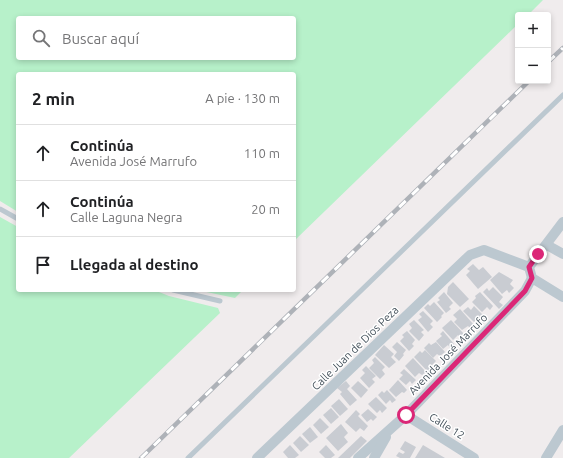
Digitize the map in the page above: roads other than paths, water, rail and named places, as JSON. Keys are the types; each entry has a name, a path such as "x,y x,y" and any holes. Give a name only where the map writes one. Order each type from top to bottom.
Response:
{"street":[{"path":"563,222 529,267 532,278 563,297"},
{"path":"546,245 563,254"},
{"name":"Calle Juan de Dios Peza","path":"257,458 470,255 484,250 529,267"},
{"name":"Avenida José Marrufo","path":"358,458 406,415 525,291 532,278"},
{"name":"Calle 12","path":"406,415 468,456"},
{"path":"546,458 563,430"},
{"path":"374,458 389,431"}],"lane":[{"path":"188,458 563,95"},
{"path":"0,209 16,218"},
{"path":"182,292 220,301"}],"railway":[{"path":"551,59 563,48"},
{"path":"141,458 526,84"}]}
